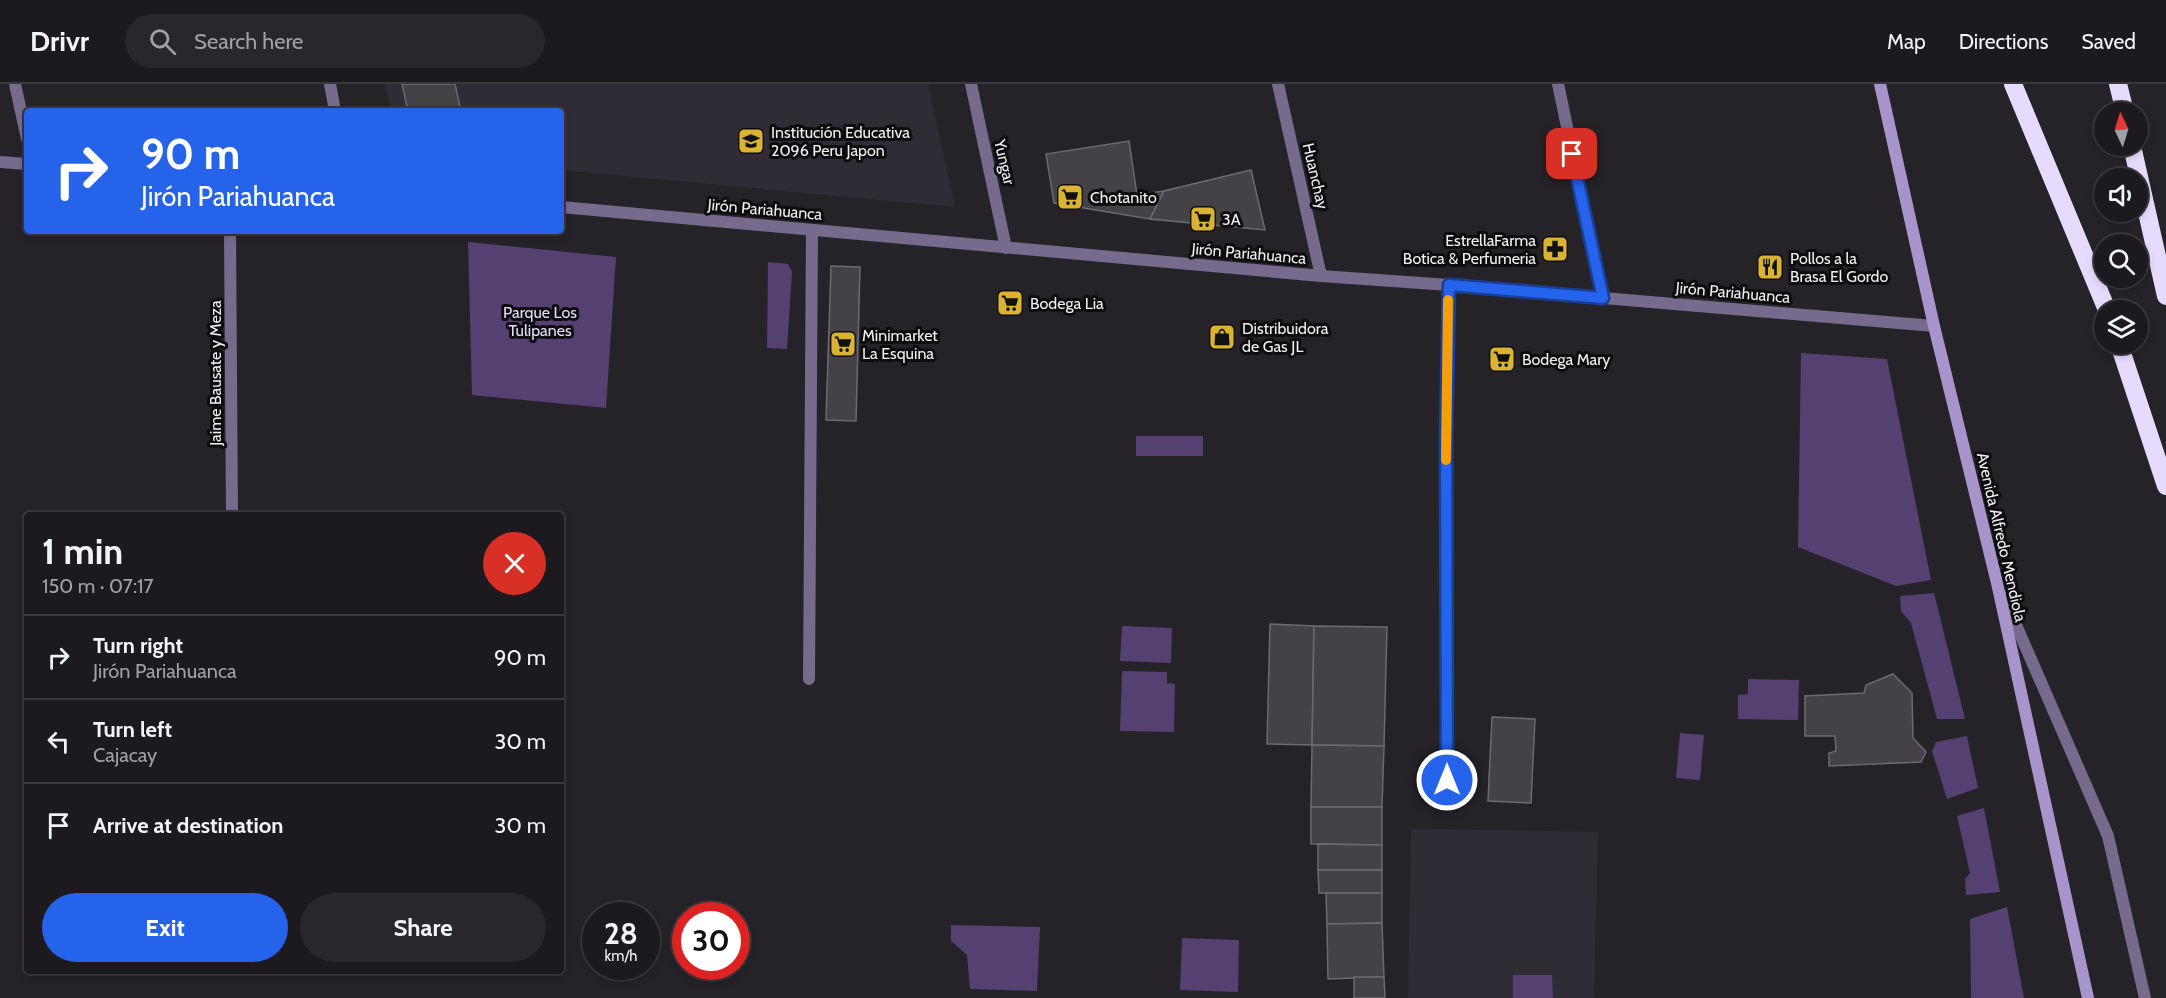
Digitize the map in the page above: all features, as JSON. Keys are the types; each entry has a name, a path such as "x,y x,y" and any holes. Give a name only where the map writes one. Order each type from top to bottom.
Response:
{"highway":[{"path":"2013,84 2103,300"},
{"path":"2118,84 2122,102"},
{"path":"2134,156 2166,296"},
{"path":"2122,354 2166,486"}],"main road":[{"name":"Avenida Alfredo Mendiola","path":"1880,84 1934,326 1997,583 2088,998"}],"street":[{"path":"15,84 24,125"},
{"path":"330,84 334,108"},
{"name":"Yungar","path":"971,84 1006,248"},
{"name":"Huanchay","path":"1278,84 1321,276"},
{"path":"1558,84 1603,298"},
{"path":"0,162 24,164"},
{"name":"Jirón Pariahuanca","path":"564,207 1321,276 1934,326"},
{"path":"808,679 812,230"},
{"name":"Jaime Bausate y Meza","path":"230,234 232,512"},
{"path":"1447,780 1446,429 1449,285"},
{"path":"1997,583 2108,836 2145,998"}],"shaded area":[{"name":"Institución Educativa 2096 Peru Japon","path":"385,84 928,84 955,207 564,170 564,108 390,108"},
{"path":"1411,829 1598,832 1594,998 1408,998"}],"green space":[{"name":"Parque Los Tulipanes","path":"468,242 616,257 606,408 472,395"},
{"path":"768,262 788,264 792,272 787,349 767,348"},
{"path":"1801,353 1887,359 1931,580 1896,586 1798,547"},
{"path":"1136,436 1203,436 1203,456 1136,456"},
{"path":"1934,593 1965,719 1937,719 1911,623 1901,611 1900,596"},
{"path":"1122,626 1172,628 1171,663 1120,661"},
{"path":"1122,671 1167,672 1167,683 1175,684 1174,732 1120,731"},
{"path":"1748,679 1799,680 1798,720 1738,719 1738,695 1748,694"},
{"path":"1680,733 1704,735 1700,780 1676,778"},
{"path":"1967,736 1978,788 1947,799 1932,751 1936,742"},
{"path":"1984,808 2000,892 1966,895 1965,879 1970,873 1957,816"},
{"path":"2007,907 2024,998 1971,998 1970,919"},
{"path":"951,925 1040,927 1037,991 970,989 967,955 951,941"},
{"path":"1182,938 1239,940 1238,992 1180,990"},
{"path":"1513,975 1552,975 1553,998 1513,998"}],"building":[{"path":"402,84 455,84 460,108 407,108"},
{"path":"1129,141 1137,195 1164,191 1150,219 1054,203 1046,154"},
{"path":"1251,170 1265,230 1150,219 1164,191"},
{"name":"Minimarket La Esquina","path":"831,266 860,267 856,421 826,420"},
{"path":"1270,624 1314,626 1312,745 1267,744"},
{"path":"1314,626 1387,627 1384,746 1312,745"},
{"path":"1893,674 1912,693 1913,738 1926,752 1921,762 1829,766 1829,753 1836,751 1835,736 1805,736 1805,696 1864,693 1866,685"},
{"path":"1492,717 1535,719 1531,803 1488,801"},
{"path":"1312,745 1384,746 1382,807 1311,807"},
{"path":"1311,807 1382,807 1382,845 1311,844"},
{"path":"1318,844 1382,845 1382,870 1318,870"},
{"path":"1318,870 1382,870 1382,893 1319,893"},
{"path":"1326,893 1382,893 1382,923 1327,924"},
{"path":"1382,923 1384,977 1328,979 1327,924"},
{"path":"1354,977 1384,977 1385,998 1354,998"}],"slow traffic":[{"path":"1446,460 1448,300"}],"place":[{"name":"Institución Educativa 2096 Peru Japon","path":"751,141"},
{"name":"Chotanito","path":"1070,197"},
{"name":"3A","path":"1203,219"},
{"name":"EstrellaFarma Botica & Perfumeria","path":"1555,249"},
{"name":"Pollos a la Brasa El Gordo","path":"1770,267"},
{"name":"Bodega Lia","path":"1010,303"},
{"name":"Distribuidora de Gas JL","path":"1222,337"},
{"name":"Minimarket La Esquina","path":"843,344"},
{"name":"Bodega Mary","path":"1502,359"}],"route":[{"path":"1447,780 1446,440 1449,285 1603,298 1572,154"}]}
